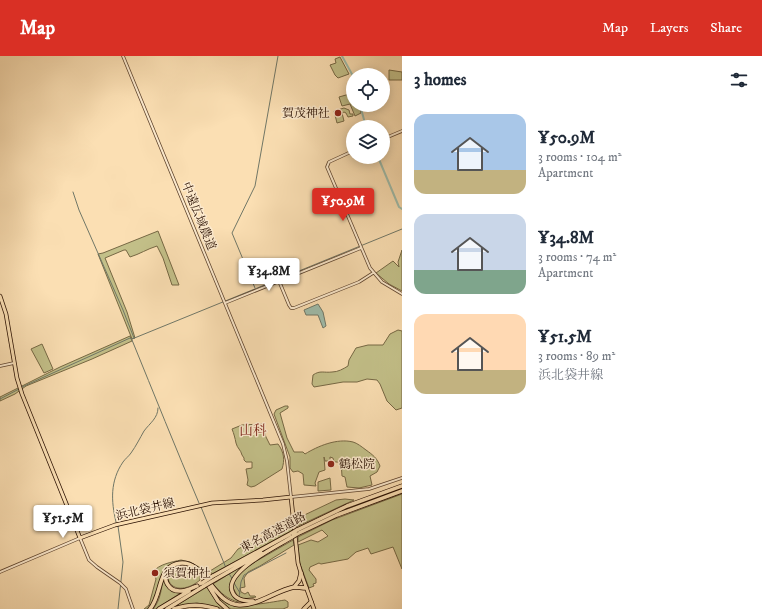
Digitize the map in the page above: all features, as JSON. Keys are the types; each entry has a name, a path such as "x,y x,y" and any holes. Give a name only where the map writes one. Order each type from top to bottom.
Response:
{"highway":[{"name":"東名高速道路","path":"167,609 214,578 297,532 347,506 402,486"},
{"name":"東名高速道路","path":"297,532 343,512 402,491"},
{"path":"257,601 242,600 234,596 231,587 235,576 254,560 292,535"},
{"path":"150,609 157,597 164,572 170,566 182,563 192,566 202,574 215,591 228,602 245,604 294,587 306,588"},
{"path":"197,586 182,591 173,589 166,582 166,573 171,568 179,565 191,568 204,578 218,601 227,609"},
{"path":"294,587 299,581 301,573"},
{"name":"東名高速道路","path":"159,609 197,586 203,585"},
{"path":"304,609 311,602"},
{"path":"174,609 196,604 217,609"}],"main road":[{"path":"0,296 6,314 14,363 20,388 80,538"},
{"path":"291,497 297,555 301,573 314,609"},
{"name":"浜北袋井線","path":"80,538 116,524 212,502 263,500 291,497"}],"street":[{"name":"中遠広域農道","path":"123,56 284,448 288,461 291,497"},
{"path":"390,136 402,131"},
{"path":"346,155 329,162 327,167 367,264 382,282 402,294"},
{"path":"225,303 361,248"},
{"path":"279,281 289,305 292,308 359,282 373,273"},
{"path":"0,366 14,363"},
{"path":"291,497 360,490 376,487 402,478"},
{"path":"0,572 80,538 89,560 123,584 133,609"}],"shaded area":[{"path":"340,57 346,68 346,75 338,78 335,75 330,65 336,63 335,59"},
{"path":"390,70 402,72 402,80 390,80"},
{"path":"346,95 346,105 342,106 339,97"},
{"path":"344,108 346,109 346,112 353,114 353,116 348,117 344,112 342,113 344,121 337,123 334,111"},
{"path":"353,112 361,112 361,113 355,116"},
{"path":"158,231 179,285 172,285 163,258 157,246 130,257 126,250 124,250 105,258 127,312 135,338 132,339 98,254"},
{"path":"402,250 402,291 389,284 376,273 393,261 399,267 398,262"},
{"path":"318,304 323,312 326,326 323,328 318,315 306,315 304,310"},
{"path":"398,330 402,331 402,408 396,410 387,401 377,380 367,379 357,382 343,382 314,387 312,384 313,375 315,373 336,371 348,366 349,360 356,348 368,345 383,345 390,334"},
{"path":"130,336 132,341 26,386 15,394 0,401 0,397 60,367"},
{"path":"42,344 53,369 44,373 31,349"},
{"path":"288,406 288,408 280,413 287,438 294,452 303,452 305,454 316,448 334,442 347,441 355,443 373,455 378,461 380,466 377,472 370,476 372,485 359,488 347,487 345,477 342,476 341,462 334,462 333,458 330,457 330,461 325,461 324,457 325,470 319,472 315,483 316,486 304,485 303,474 298,471 293,472 290,468 290,457 274,414 276,410"},
{"path":"262,424 270,445 278,444 282,450 284,459 283,466 282,469 251,487 247,485 248,480 246,469 252,468 252,462 246,462 244,460 232,429 242,425"},
{"path":"330,478 331,490 318,491 318,482"},
{"path":"402,494 402,569 393,547 371,554 368,548 356,552 348,559 321,564 319,563 310,567 309,570 316,579 316,583 313,584 314,586 309,588 300,564 298,545 311,540 318,542 328,536 322,530 298,542 298,537 332,520"},
{"path":"336,500 354,500 296,527 296,519"},
{"path":"292,522 293,530 212,574 210,571 231,558 238,549"},
{"path":"293,540 294,545 248,572 244,578 245,587 240,588 241,592 245,594 248,592 250,596 256,597 244,599 238,597 231,584 232,592 239,599 238,602 224,595 213,584 240,567 241,568 234,577 253,563"},
{"path":"181,560 190,562 208,571 207,577 199,570 183,562 165,571 156,599 149,609 144,609 149,605 156,579 153,572 162,565"},
{"path":"178,568 193,570 200,576 200,580 187,587 174,587 170,584 168,579 171,572"},
{"path":"163,580 170,590 182,592 156,609 153,609 159,599"},
{"path":"210,585 218,597 229,603 245,605 285,600 288,602 288,607 283,609 231,609 221,601 216,595"},
{"path":"207,587 218,604 224,609 197,603 172,608"}],"waterway":[{"path":"255,288 232,233 255,186 278,56"},
{"path":"342,56 349,68"},
{"path":"362,112 364,120"},
{"path":"381,164 399,207 402,209"},
{"path":"73,192 79,210 134,338"},
{"path":"22,387 130,338 132,339 402,229"},
{"path":"132,340 199,503"},
{"path":"0,399 19,389"},
{"path":"116,522 113,506 113,491 116,476 123,462 131,453 144,431 155,418 158,408"},
{"path":"201,507 226,568"},
{"path":"118,526 123,562 118,609"},
{"path":"239,597 241,582 244,575 286,553"},
{"path":"228,572 233,580"},
{"path":"234,583 240,593"}],"place":[{"name":"賀茂神社","path":"338,113"},
{"name":"鶴松院","path":"331,464"},
{"name":"須賀神社","path":"155,573"}],"district":[{"name":"山科","path":"253,430"}]}
